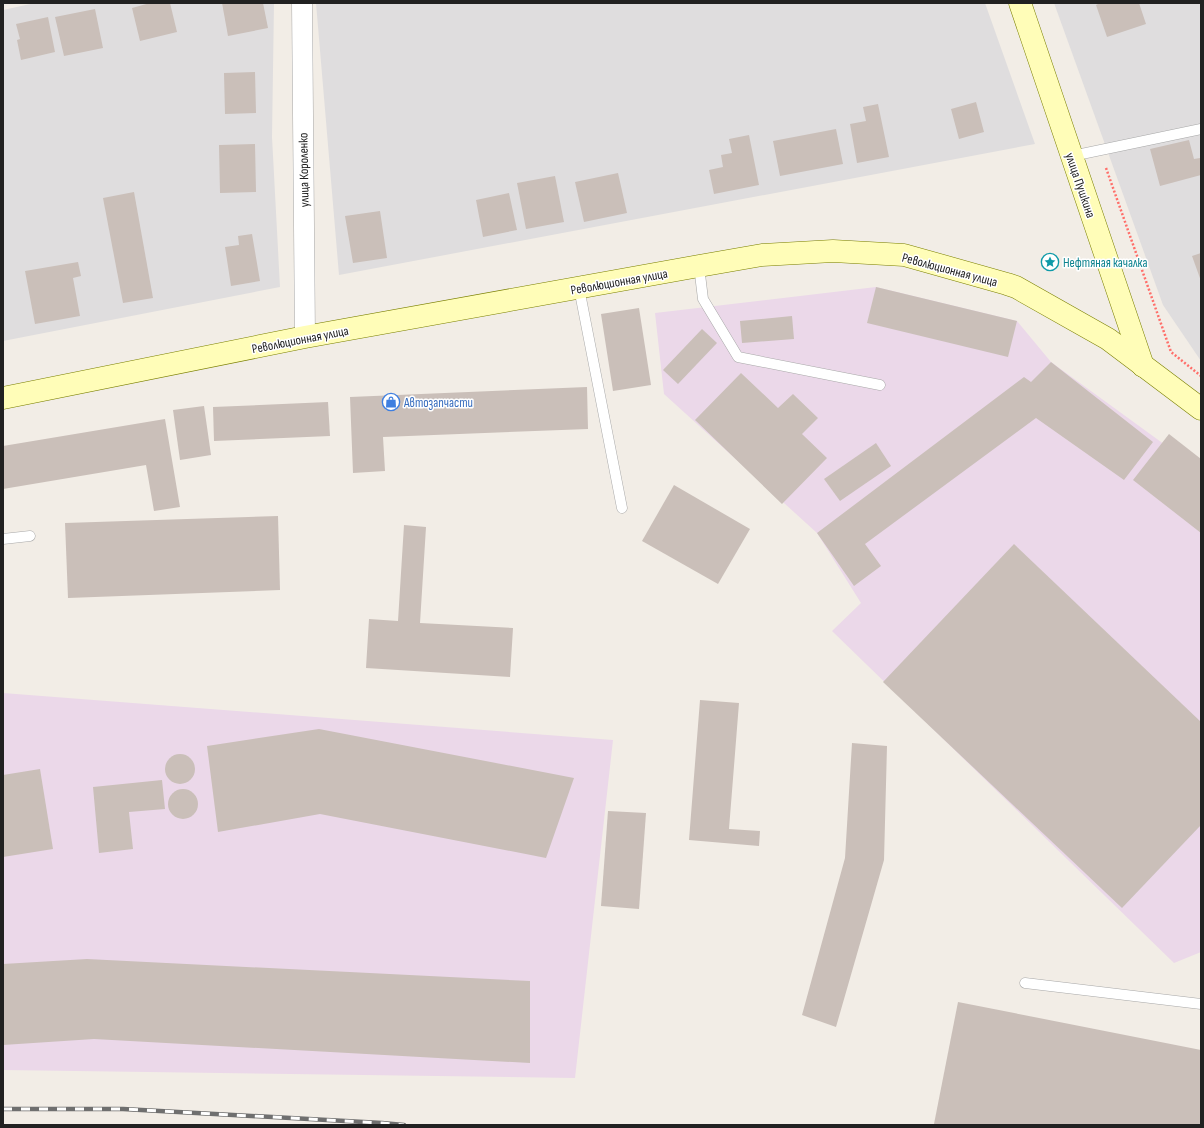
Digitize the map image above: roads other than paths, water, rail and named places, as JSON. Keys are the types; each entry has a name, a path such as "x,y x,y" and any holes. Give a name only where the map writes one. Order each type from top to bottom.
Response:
{"main road":[{"name":"улица Пушкина","path":"1020,3 1143,366"},
{"name":"Революционная улица","path":"3,398 305,337 699,266 762,255 833,251 904,255 1016,287 1108,339 1201,409"}],"street":[{"name":"улица Короленко","path":"302,3 305,337"}],"lane":[{"path":"1072,156 1201,129"},
{"path":"699,266 703,299 738,357 880,385"},
{"path":"579,288 622,508"},
{"path":"3,539 30,536"},
{"path":"1025,983 1201,1004"}],"railway":[{"path":"3,1109 123,1109 404,1125"}],"place":[{"name":"Нефтяная качалка","path":"1050,262"},
{"name":"Автозапчасти","path":"391,402"}]}
